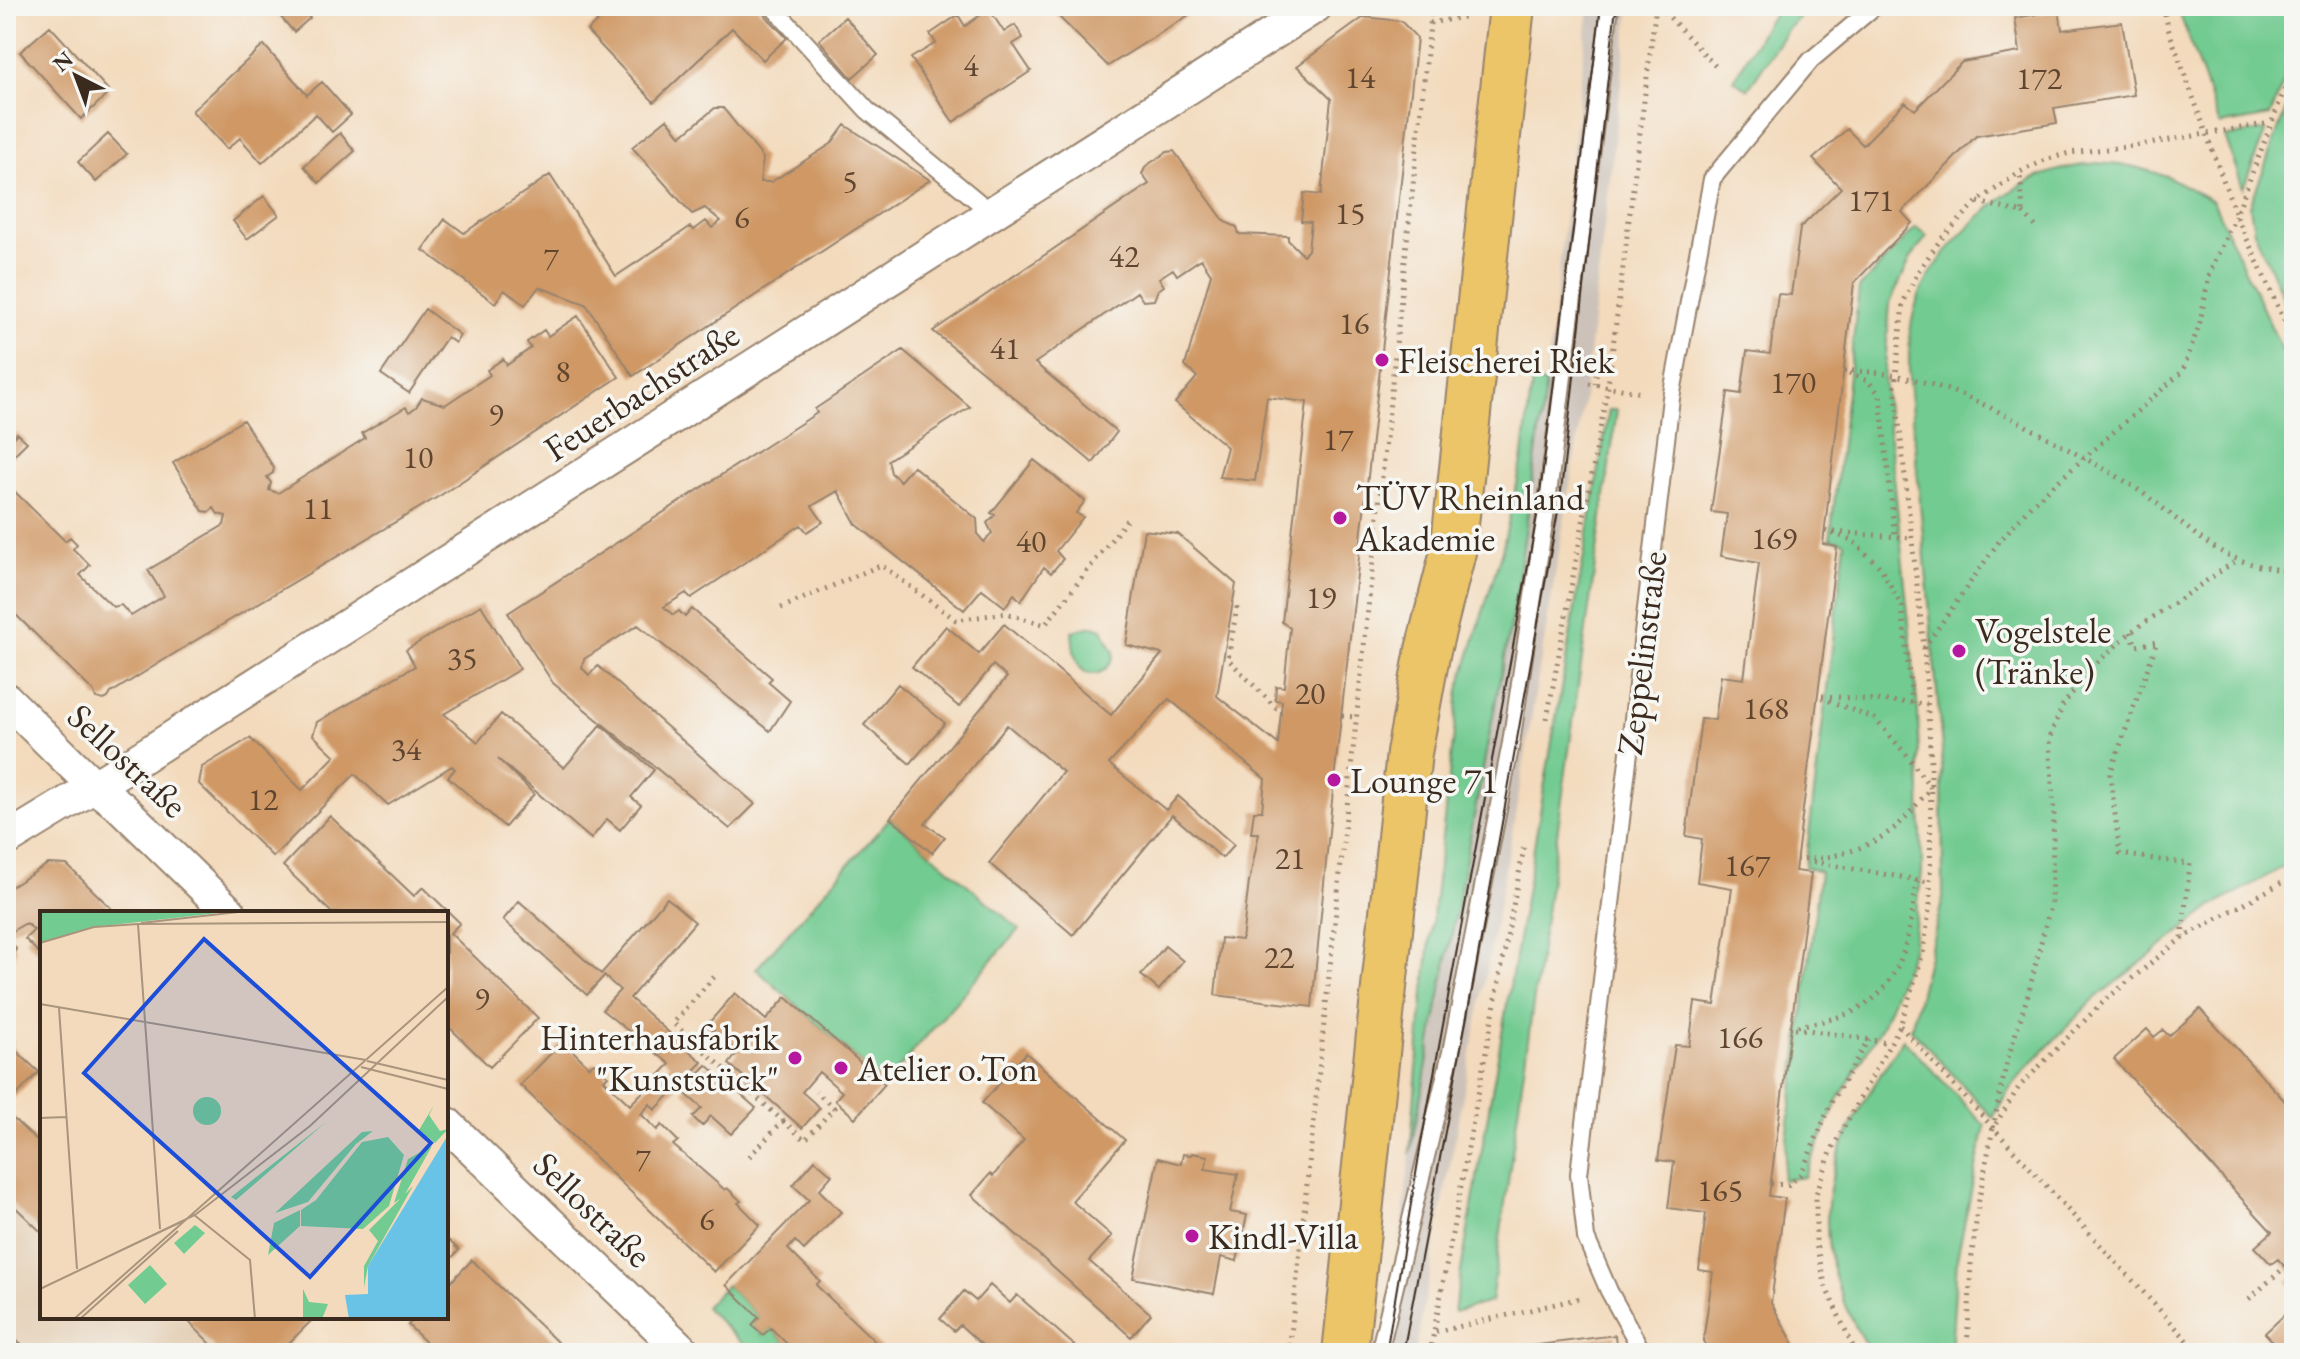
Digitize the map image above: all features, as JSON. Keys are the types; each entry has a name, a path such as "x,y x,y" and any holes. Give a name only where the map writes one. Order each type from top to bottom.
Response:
{"main road":[{"path":"1345,1353 1409,753 1428,650 1453,552 1512,6"}],"street":[{"name":"Feuerbachstraße","path":"6,840 95,787 1316,6"},
{"name":"Sellostraße","path":"6,699 228,911"},
{"name":"Sellostraße","path":"448,1125 685,1353"}],"lane":[{"path":"772,6 867,110 993,214"},
{"path":"1379,1353 1451,1052 1511,743 1544,526 1610,6"},
{"name":"Zeppelinstraße","path":"1643,1353 1609,1291 1586,1238 1579,1174 1671,398 1712,179 1811,60 1875,6"}],"path":[{"path":"1289,1353 1432,6"},
{"path":"1650,41 1658,6"},
{"path":"1658,6 1719,70"},
{"path":"2163,6 2236,215 2294,342"},
{"path":"1924,648 1998,543 2032,504 2183,371 2200,322 2210,272 2236,215 2294,65"},
{"path":"1856,1353 1826,1288 1816,1244 1816,1194 1832,1149 1900,1026 1923,954 1930,904 1931,788 1924,648 1895,375 1903,303 1919,270 1941,239 1977,202 2020,172 2069,153 2134,146 2271,123"},
{"path":"2020,172 2023,213"},
{"path":"1977,202 2023,213 2038,229"},
{"path":"1595,384 1597,368"},
{"path":"1895,537 1880,395 1868,381 1844,371 1895,375 1976,400 2140,491 2210,547 2256,566 2294,571"},
{"path":"1562,378 1671,398"},
{"path":"781,608 881,565 956,620 1006,613 1045,625 1129,517"},
{"path":"1912,538 1825,531 1852,540 1881,568 1902,607 1912,703"},
{"path":"1967,1353 1971,1263 1979,1199 2007,1061 2029,991 2051,902 2054,813 2049,739 2063,705 2091,668 2131,632 2237,560"},
{"path":"1237,607 1228,659 1276,708 1281,708"},
{"path":"2131,632 2136,646 2157,642 2110,774 2120,854 2190,864 2182,938"},
{"path":"1927,704 1817,696 1875,719 1931,788"},
{"path":"1342,716 1357,717"},
{"path":"1930,882 1796,859 1814,860 1852,852 1896,826 1931,788"},
{"path":"1993,1128 2019,1087 2104,1001 2182,938 2294,876"},
{"path":"1890,1043 1790,1027 1829,1019 1863,1006 1894,977 1907,944 1917,880"},
{"path":"714,977 673,1023 774,1108 783,1121 805,1140 834,1108 816,1092"},
{"path":"1900,1026 2199,1353"},
{"path":"1771,1184 1788,1185 1801,1174 1831,1103 1869,1039"},
{"path":"746,1160 783,1121"},
{"path":"2249,1299 2294,1259"},
{"path":"1436,1332 1609,1291"}],"shaded area":[{"path":"1589,6 1630,6 1583,406 1515,817 1415,1353 1388,1353 1410,1154 1517,589 1546,384"},
{"path":"6,1112 40,1144 40,1319 185,1319 219,1352 6,1353"}],"green space":[{"path":"1782,6 1810,6 1787,30 1748,89 1734,80 1767,22"},
{"path":"2177,6 2294,6 2294,55 2270,116 2220,125"},
{"path":"2294,87 2294,322 2254,231 2250,206"},
{"path":"2266,130 2243,188 2225,137"},
{"path":"2097,163 2131,166 2167,176 2213,201 2294,376 2294,861 2213,906 2093,1000 2026,1069 2007,1092 1993,1118 1911,1029 1943,898 1942,749 1909,380 1909,346 1920,293 1944,255 1978,218 2031,180 2063,169"},
{"path":"1916,227 1927,236 1910,260 1890,303 1884,380 1918,711 1922,872 1912,950 1882,1026 1838,1100 1804,1177 1782,1180 1820,872 1805,867 1845,542 1830,539 1859,288"},
{"path":"1532,382 1546,384 1517,589 1410,1154 1421,1019 1459,690 1502,550 1522,462"},
{"path":"1609,410 1617,410 1491,1302 1454,1312"},
{"path":"1093,626 1102,629 1114,652 1110,665 1094,674 1083,670 1078,664 1072,631"},
{"path":"890,818 1019,929 885,1084 756,969"},
{"path":"1903,1039 1985,1126 1957,1258 1951,1353 1871,1353 1843,1300 1829,1246 1827,1219 1836,1163 1859,1110"},
{"path":"726,1285 759,1317 752,1325 763,1335 771,1328 796,1353 752,1353 705,1307"}],"building":[{"path":"6,6 21,6 6,20"},
{"path":"241,6 258,6 249,14"},
{"path":"271,6 299,6 310,18 294,32"},
{"path":"613,6 756,6 787,38 763,60 732,28 654,102 587,31"},
{"path":"1058,6 1203,6 1108,66 1052,10"},
{"path":"989,9 1004,32 1015,25 1023,38 1013,44 1031,71 953,122 911,58 936,43 930,34 958,15 965,26"},
{"path":"2059,10 2062,30 2122,22 2134,95 2054,108 2057,123 1976,136 1902,212 1912,223 1854,283 1823,544 1837,547 1795,871 1811,873 1769,1196 1785,1198 1771,1303 1799,1353 1710,1353 1703,1341 1713,1272 1699,1270 1706,1213 1668,1208 1674,1162 1658,1160 1675,1045 1689,1046 1695,1002 1715,1005 1732,888 1697,882 1702,839 1686,836 1701,719 1715,720 1721,676 1744,679 1759,563 1721,556 1727,514 1711,512 1728,392 1741,394 1747,351 1770,354 1778,294 1791,295 1800,228 1841,188 1813,159 1847,129 1863,145 1905,102 1915,110 1962,62 2020,52 2015,18"},
{"path":"845,17 878,55 852,78 819,40"},
{"path":"1364,17 1401,21 1417,38 1334,780 1312,1007 1215,995 1221,938 1242,940 1259,833 1251,833 1254,811 1262,811 1265,779 1169,699 1109,764 1166,810 1178,796 1234,845 1222,858 1172,815 1073,935 989,863 1063,772 1007,725 925,824 945,837 932,853 890,818 1007,677 993,665 959,707 912,667 946,626 979,654 1004,624 1111,715 1162,654 1126,645 1144,530 1178,534 1236,584 1217,696 1278,744 1282,701 1275,700 1276,686 1284,687 1290,628 1282,622 1307,402 1267,397 1255,481 1219,477 1227,447 1175,403 1197,377 1185,366 1211,274 1201,259 1177,275 1173,269 1159,278 1164,286 1158,290 1154,300 1143,301 1137,292 1035,363 1117,432 1093,463 933,331 1149,184 1142,174 1146,166 1167,152 1174,151 1225,222 1237,227 1239,234 1288,236 1288,240 1303,255 1308,250 1311,222 1301,221 1304,193 1321,195 1331,99 1297,66"},
{"path":"50,26 110,92 81,119 20,52"},
{"path":"264,45 307,95 322,82 351,115 332,132 316,114 262,163 240,138 227,149 192,111"},
{"path":"715,108 723,108 763,158 760,182 771,182 831,144 845,125 930,180 633,376 586,304 539,287 525,305 504,290 495,303 423,250 445,219 464,233 550,175 616,276 690,227 694,230 706,221 712,228 721,221 705,208 692,214 632,147 667,119 681,136"},
{"path":"340,133 355,151 319,183 304,166"},
{"path":"108,134 127,154 96,182 78,162"},
{"path":"264,196 279,215 247,239 233,221"},
{"path":"425,309 460,335 455,343 447,337 409,393 381,374"},
{"path":"578,316 619,377 441,495 193,642 111,693 108,698 96,698 93,691 6,605 6,483 65,541 70,537 77,544 73,549 90,565 80,575 113,607 121,605 131,616 164,596 148,570 224,525 226,516 218,514 214,508 209,512 203,511 173,463 243,420 274,468 267,477 271,483 269,490 278,493 365,438 362,433 406,407 409,412 422,398 445,405 490,375 487,370 503,359 507,365 531,348 527,342 544,330 548,336"},
{"path":"903,350 970,407 888,460 891,473 900,481 913,466 977,519 978,535 984,542 992,533 987,523 995,515 991,513 1034,460 1085,501 1076,513 1083,517 1056,551 1063,559 1051,573 1044,567 1021,601 1014,594 1005,607 982,589 964,610 856,524 838,491 812,506 823,522 807,532 801,525 691,598 686,593 664,607 673,615 679,611 685,617 692,609 772,678 768,682 790,701 770,731 638,625 584,659 582,668 589,675 598,666 755,804 730,829 553,683 508,613 817,413 815,409"},
{"path":"17,433 27,442 10,459 6,455 6,445"},
{"path":"481,605 520,669 444,714 478,742 501,714 564,768 601,725 654,770 631,797 641,805 620,830 607,819 591,839 498,759 534,794 505,827 448,777 455,769 452,766 388,805 355,774 273,857 199,784 202,767 250,738 302,790 335,756 313,735 317,722 415,666 406,650"},
{"path":"898,684 945,723 910,764 864,725"},
{"path":"330,816 414,896 423,887 448,911 330,911 283,866"},
{"path":"48,864 67,865 114,911 40,911 40,954 25,939 34,930 26,923 7,934 16,949 13,959 8,962 13,969 6,974 6,890"},
{"path":"667,898 695,922 630,998 702,1062 655,1110 650,1104 641,1114 657,1130 662,1125 678,1141 673,1145 725,1190 727,1188 760,1225 714,1272 520,1085 563,1041 589,1067 594,1063 608,1076 604,1080 630,1105 670,1064 602,1010 620,990 604,976 587,995 503,920 519,901 601,974"},
{"path":"448,911 460,923 450,933 538,1018 490,1067 448,1026"},
{"path":"1165,946 1183,961 1159,990 1141,975"},
{"name":"Hinterhausfabrik \"Kunststück\"","path":"735,993 766,1020 786,997 885,1084 855,1118 835,1100 842,1092 819,1072 802,1092 820,1108 802,1128 729,1064 738,1052 707,1025"},
{"path":"2200,1009 2294,1111 2294,1290 2287,1282 2293,1276 2278,1259 2271,1264 2255,1247 2272,1232 2114,1059 2147,1029 2154,1037 2163,1030 2169,1036"},
{"path":"6,1036 14,1043 11,1046 39,1072 6,1106"},
{"path":"1026,1053 1125,1140 1072,1201 1112,1236 1089,1261 1151,1314 1131,1337 972,1195 1024,1140 982,1103"},
{"path":"707,1065 756,1108 731,1134 711,1116 702,1126 693,1117 702,1108 682,1091"},
{"path":"6,1112 37,1141 40,1138 40,1231 6,1198"},
{"name":"Kindl-Villa","path":"1183,1154 1208,1156 1205,1169 1238,1174 1230,1212 1247,1215 1237,1261 1221,1257 1214,1294 1133,1278 1158,1158 1181,1164"},
{"path":"815,1160 832,1175 819,1190 841,1212 804,1250 795,1241 788,1249 820,1281 816,1285 883,1349 879,1353 796,1353 771,1328 763,1335 752,1325 759,1317 726,1285 809,1200 793,1185"},
{"path":"448,1240 459,1250 448,1262"},
{"path":"472,1260 568,1353 437,1353 408,1325 415,1319 448,1319 448,1285"},
{"path":"990,1285 1010,1303 1017,1295 1083,1353 991,1353 960,1325 954,1331 940,1319 964,1291 976,1301"},
{"path":"2294,1306 2294,1353 2283,1353 2265,1333"},
{"path":"313,1319 279,1353 220,1353 188,1321"},
{"path":"6,1330 19,1343 32,1353 6,1353"},
{"path":"1615,1335 1617,1353 1492,1353 1492,1351"}],"tram line":[{"path":"1386,1353 1421,1144 1538,511 1601,6"},
{"path":"1403,1353 1560,500 1615,15 1619,6"}],"place":[{"name":"Fleischerei Riek","path":"1382,360"},
{"name":"TÜV Rheinland Akademie","path":"1340,518"},
{"name":"Vogelstele (Tränke)","path":"1959,651"},
{"name":"Lounge 71","path":"1334,780"},
{"name":"Hinterhausfabrik \"Kunststück\"","path":"795,1058"},
{"name":"Atelier o.Ton","path":"841,1068"},
{"name":"Kindl-Villa","path":"1192,1236"}]}
